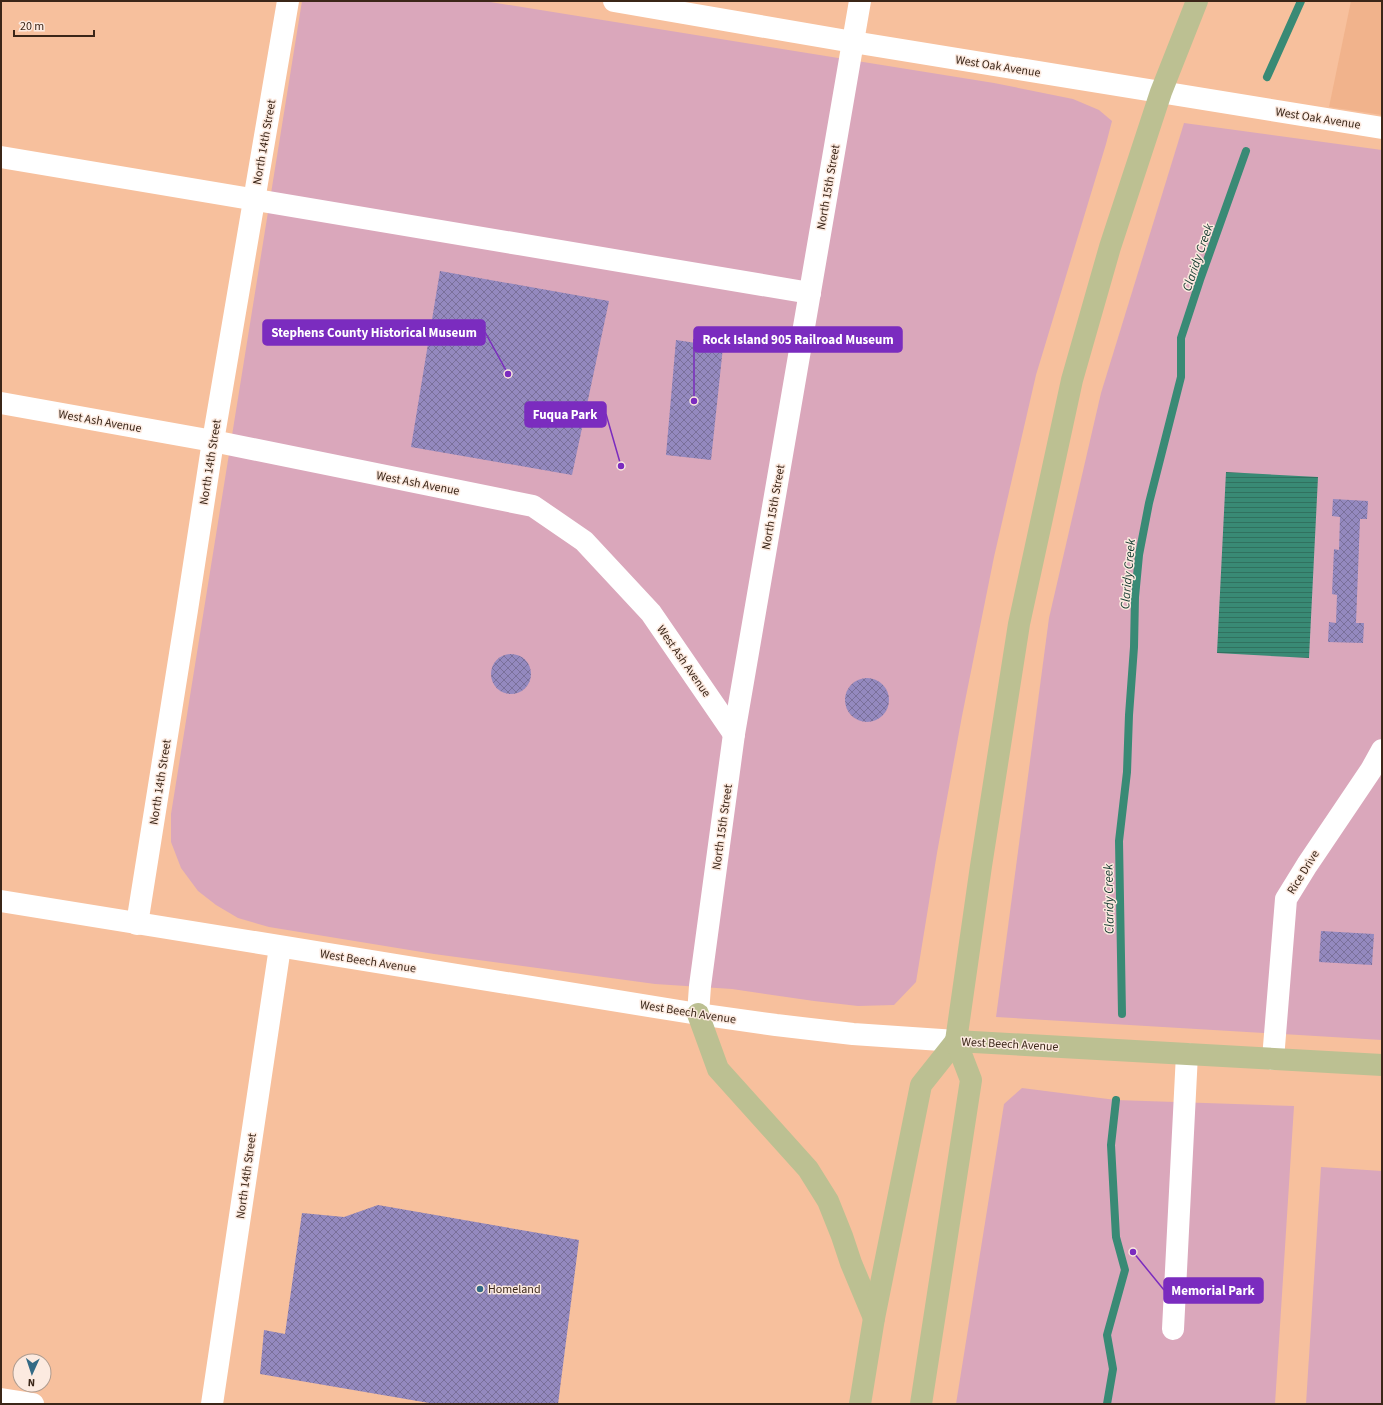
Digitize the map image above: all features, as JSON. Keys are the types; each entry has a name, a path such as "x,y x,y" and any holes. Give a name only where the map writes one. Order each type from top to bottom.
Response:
{"main road":[{"path":"921,1404 971,1080 956,1041 981,866 1018,631 1072,380 1110,247 1161,92 1197,1"},
{"path":"698,1014 718,1070 808,1169 828,1201 851,1263 874,1318"},
{"path":"860,1404 874,1318 921,1085 956,1041"},
{"name":"West Beech Avenue","path":"956,1041 1382,1065"}],"street":[{"name":"North 14th Street","path":"137,924 188,610 213,441 288,1"},
{"name":"West Oak Avenue","path":"614,1 852,42 1382,128"},
{"name":"North 15th Street","path":"698,1014 700,986 734,734 860,1"},
{"path":"1,157 810,293"},
{"name":"West Ash Avenue","path":"1,403 213,441 533,506 584,541 651,613 734,734"},
{"name":"Rice Drive","path":"1273,1059 1286,899 1371,770 1382,750"},
{"name":"West Beech Avenue","path":"1,901 698,1014 853,1034 956,1041"},
{"name":"North 14th Street","path":"212,1404 280,947"},
{"path":"1173,1329 1186,1054"},
{"path":"1,1399 33,1404"}],"shaded area":[{"path":"302,1 484,1 994,83 1073,99 1099,110 1112,121 1036,375 994,557 962,716 937,853 916,982 894,1005 858,1006 732,989 655,984 434,954 269,927 238,918 216,905 198,891 181,868 171,842 171,814"},
{"path":"1351,1 1382,1 1382,115 1329,107"},
{"path":"1184,123 1382,150 1382,1040 996,1017 1049,618 1101,393"},
{"path":"1022,1088 1116,1100 1294,1106 1275,1404 956,1404 1004,1104"},
{"path":"1321,1167 1382,1171 1382,1404 1306,1404"}],"water":[{"path":"1226,472 1318,477 1309,658 1217,653"}],"building":[{"path":"440,271 609,301 572,475 411,447"},
{"path":"676,340 723,347 711,460 666,455"},
{"path":"1333,499 1368,501 1367,519 1360,519 1356,623 1364,623 1363,643 1328,642 1329,622 1336,623 1337,595 1332,594 1334,549 1339,550 1340,517 1332,516"},
{"path":"511,654 522,657 528,663 531,674 528,685 522,691 511,694 500,691 494,685 491,674 494,663 500,657"},
{"path":"867,678 879,682 885,688 889,700 885,712 879,718 867,722 855,718 849,712 845,700 849,688 855,682"},
{"path":"1321,931 1374,934 1372,965 1319,962"},
{"path":"378,1205 579,1240 558,1404 435,1404 260,1374 264,1330 285,1334 302,1213 344,1217"}],"waterway":[{"name":"Claridy Creek","path":"1267,77 1301,1"},
{"name":"Claridy Creek","path":"1122,1014 1119,841 1127,772 1134,647 1135,597 1139,555 1149,503 1181,377 1181,338 1246,151"},
{"name":"Claridy Creek","path":"1107,1404 1113,1369 1107,1335 1125,1270 1116,1237 1111,1145 1116,1100"}],"place":[{"name":"Stephens County Historical Museum","path":"508,374"},
{"name":"Rock Island 905 Railroad Museum","path":"694,401"},
{"name":"Fuqua Park","path":"621,466"},
{"name":"Memorial Park","path":"1133,1252"},
{"name":"Homeland","path":"480,1289"}]}
